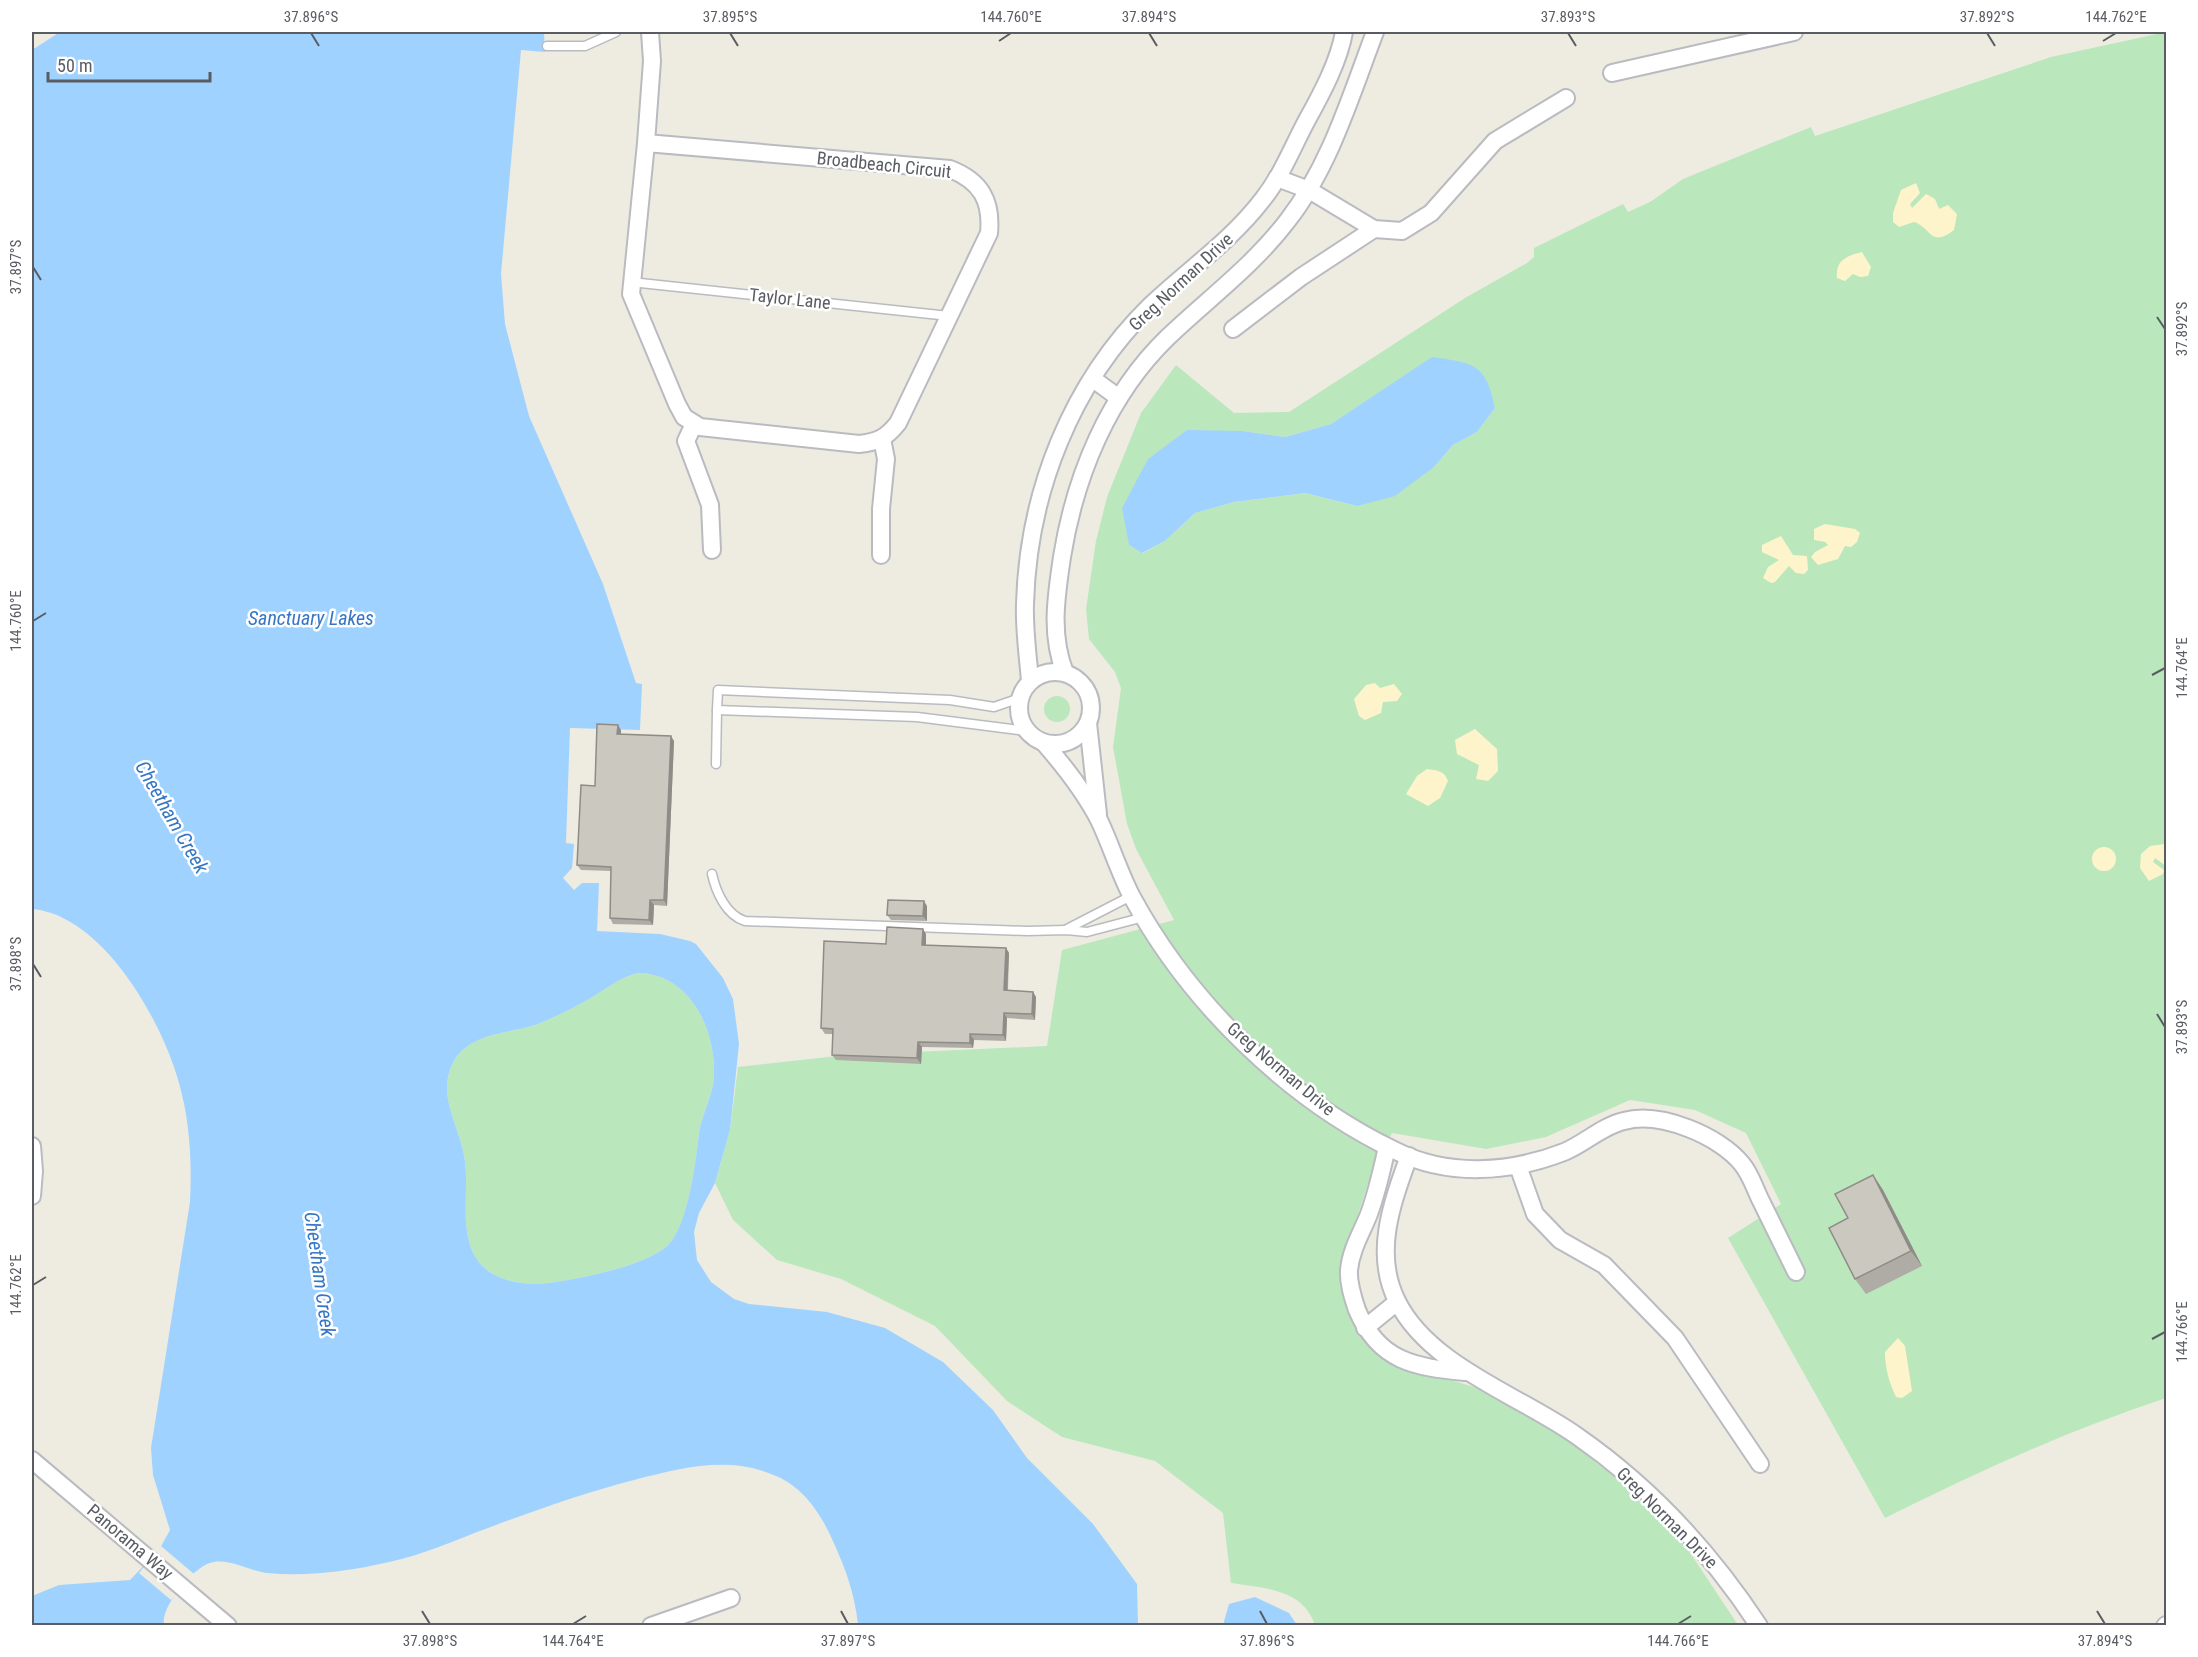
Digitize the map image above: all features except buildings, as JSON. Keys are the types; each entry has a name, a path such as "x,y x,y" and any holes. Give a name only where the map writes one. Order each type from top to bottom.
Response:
{"street":[{"path":"650,32 652,61 631,282 633,306 677,404 684,417 694,424 859,444 882,440 886,459 881,509 881,555"},
{"name":"Greg Norman Drive","path":"1030,681 1025,605 1029,548 1038,505 1064,429 1093,379 1132,326 1151,306 1229,238 1265,197 1315,106 1338,54 1344,32"},
{"name":"Greg Norman Drive","path":"1099,821 1089,723 1091,711 1085,687 1065,673 1056,646 1054,626 1057,591 1075,492 1094,444 1119,398 1147,359 1271,242 1309,190 1330,147 1375,32"},
{"path":"1612,73 1794,32"},
{"path":"1277,178 1309,190 1374,229 1402,231 1420,222 1447,196 1495,141 1566,98"},
{"name":"Broadbeach Circuit","path":"646,143 950,169 966,176 980,190 991,213 989,233 898,423 882,440"},
{"path":"1233,330 1301,277 1374,229"},
{"path":"1093,379 1119,398"},
{"path":"694,424 686,441 710,505 712,550"},
{"path":"1027,731 1021,721 1020,698 1030,681 1053,671 1065,673"},
{"path":"1044,743 1065,743 1083,732 1089,723"},
{"name":"Greg Norman Drive","path":"1027,731 1044,743 1079,786 1099,821 1131,896 1190,985 1240,1040 1314,1101 1398,1152"},
{"path":"1398,1152 1457,1170 1518,1166 1566,1151 1625,1120 1674,1124 1705,1135 1729,1149 1745,1167 1796,1272"},
{"path":"32,1146 34,1171 32,1196"},
{"name":"Greg Norman Drive","path":"1398,1152 1386,1235 1387,1271 1397,1302 1435,1347 1466,1372 1528,1405 1577,1436 1634,1480 1692,1539 1738,1594 1759,1626"},
{"name":"Greg Norman Drive","path":"1398,1152 1380,1181 1368,1216 1358,1234 1349,1270 1353,1299 1365,1328 1394,1357 1423,1368 1466,1372"},
{"path":"1518,1166 1535,1214 1560,1240 1604,1265 1675,1338 1760,1464"},
{"path":"1365,1328 1397,1302"},
{"name":"Panorama Way","path":"32,1460 228,1626"},
{"path":"651,1626 731,1598"}],"lane":[{"path":"547,46 585,46 616,32"},
{"name":"Taylor Lane","path":"631,282 950,316"},
{"path":"716,764 718,690 950,700 994,706 1020,698"},
{"path":"717,710 950,720 1027,731"},
{"path":"712,874 719,897 737,919 745,921 1027,932 1066,930 1087,933 1144,917"},
{"path":"1066,930 1131,896"}],"green space":[{"path":"2166,32 2166,1398 2130,1410 2024,1453 1885,1518 1728,1238 1781,1204 1746,1133 1695,1110 1630,1100 1546,1137 1486,1149 1392,1133 1372,1171 1339,1274 1363,1333 1431,1374 1487,1391 1557,1432 1618,1480 1687,1548 1738,1625 1315,1625 1309,1613 1292,1597 1269,1589 1231,1583 1223,1513 1155,1461 1062,1437 1007,1401 935,1326 841,1279 777,1260 733,1220 715,1183 730,1130 738,1067 846,1055 1047,1046 1062,950 1174,920 1136,849 1127,824 1113,747 1121,688 1115,672 1089,639 1086,609 1096,541 1107,497 1141,413 1176,365 1234,413 1289,412 1465,298 1527,263 1534,257 1534,248 1623,204 1628,212 1650,202 1683,179 1811,127 1815,136 2051,57","holes":["1374,396 1495,408 1477,432 1453,445 1434,467 1357,506 1305,493 1234,502 1195,513 1165,541 1143,553 1129,545 1243,431 1285,437 1331,424"]},
{"path":"1057,696 1066,700 1070,709 1066,718 1057,722 1048,718 1044,709 1048,700"},
{"path":"638,973 656,976 672,983 685,993 696,1006 704,1022 713,1056 712,1089 701,1126 690,1192 681,1224 668,1245 645,1259 629,1265 539,1284 499,1277 482,1266 476,1258 468,1235 465,1161 447,1092 448,1076 452,1065 461,1051 470,1044 492,1035 538,1024 564,1013 619,981"}],"sand":[{"path":"1916,183 1920,193 1910,204 1912,208 1926,194 1935,199 1939,209 1948,205 1957,214 1954,230 1936,237 1914,222 1899,227 1893,222 1893,213 1901,190"},
{"path":"1862,252 1871,267 1868,276 1860,277 1853,274 1845,281 1837,278 1840,263 1847,257"},
{"path":"1825,524 1855,529 1860,533 1857,542 1851,547 1845,546 1838,559 1818,565 1811,557 1828,545 1825,542 1814,540 1814,529"},
{"path":"1781,536 1793,555 1807,556 1808,570 1804,574 1796,573 1789,566 1775,582 1771,583 1763,578 1768,567 1779,560 1762,552 1762,545"},
{"path":"1375,683 1380,688 1394,684 1402,694 1397,701 1383,702 1381,713 1365,720 1359,716 1354,699 1366,685"},
{"path":"1475,729 1497,749 1498,771 1488,781 1476,779 1479,765 1457,754 1455,740"},
{"path":"1427,769 1442,773 1448,781 1440,798 1428,806 1406,794 1417,776"},
{"path":"2164,844 2166,846 2166,866 2155,858 2153,862 2164,870 2163,874 2149,881 2140,868 2141,854 2150,846"},
{"path":"2104,847 2109,848 2115,854 2115,864 2109,870 2104,871 2099,870 2093,864 2092,859 2093,854 2099,848"},
{"path":"1898,1338 1905,1346 1912,1391 1902,1398 1896,1397 1885,1358 1885,1352"}],"water":[{"name":"Sanctuary Lakes","path":"60,32 544,32 545,52 521,50 501,274 505,324 529,416 603,584 636,683 642,684 640,730 570,728 566,843 574,844 572,868 563,878 574,890 582,883 599,883 597,931 660,934 696,944 723,978 733,999 739,1044 730,1130 715,1183 699,1213 694,1232 697,1260 711,1282 734,1299 749,1304 827,1312 885,1328 943,1362 993,1410 1027,1458 1093,1524 1137,1584 1138,1625 858,1625 852,1592 841,1560 828,1530 810,1502 795,1487 776,1476 741,1466 723,1465 688,1468 615,1485 542,1508 427,1551 374,1565 328,1572 282,1574 261,1572 227,1562 214,1562 198,1570 180,1588 167,1608 164,1625 32,1626 32,1596 59,1585 130,1580 159,1550 170,1530 153,1475 151,1448 190,1202 191,1172 188,1127 179,1083 159,1030 144,1002 126,975 105,950 83,930 58,916 32,909 32,50","holes":["638,973 656,976 672,983 696,1006 710,1039 713,1056 712,1089 701,1126 686,1208 675,1236 668,1245 645,1259 611,1270 548,1283 529,1284 499,1277 482,1266 476,1258 468,1235 465,1161 447,1092 448,1076 454,1061 470,1044 492,1035 538,1024 576,1006 625,977"]},
{"path":"1432,357 1459,361 1476,368 1487,382 1495,408 1477,432 1453,445 1434,467 1395,496 1357,506 1305,493 1234,502 1195,513 1165,541 1142,553 1129,545 1122,508 1148,459 1187,430 1243,431 1285,437 1331,424"},
{"path":"1255,1597 1289,1613 1297,1625 1223,1625 1229,1604"}],"pier":[{"path":"161,1546 194,1574 171,1600 139,1573"}],"water label":[{"name":"Cheetham Creek","path":"172,817"},
{"name":"Cheetham Creek","path":"320,1274"}]}
